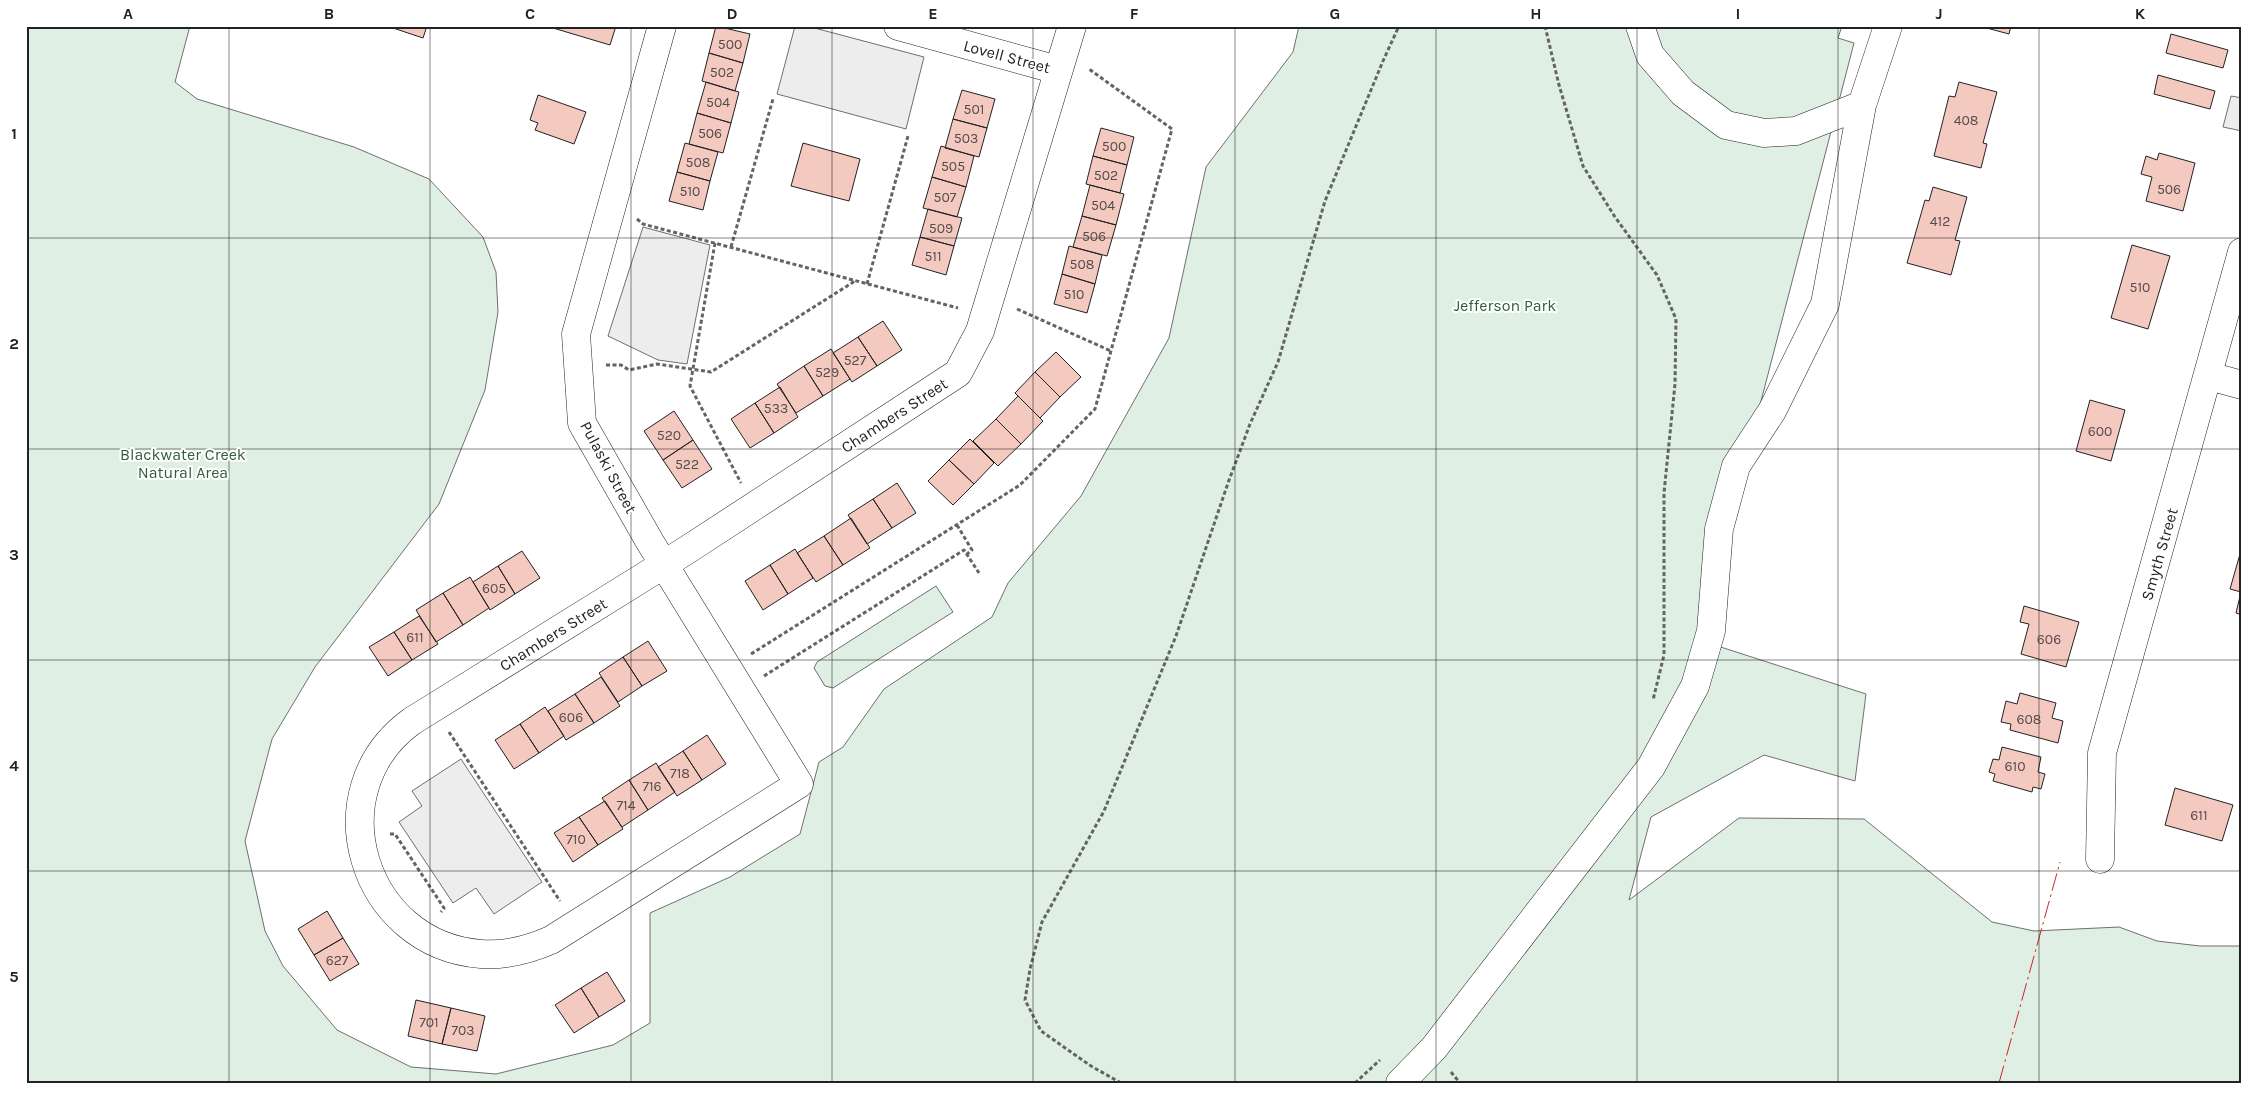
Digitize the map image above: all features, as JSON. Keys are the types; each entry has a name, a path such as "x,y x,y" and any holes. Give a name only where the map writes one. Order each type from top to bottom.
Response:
{"street":[{"name":"Pulaski Street","path":"662,26 576,334 582,423 664,564 799,784"},
{"name":"Lovell Street","path":"898,26 1070,67"},
{"name":"Chambers Street","path":"799,784 551,940 529,949 505,954 481,954 457,950 434,942 414,930 395,914 380,895 363,855 359,833 359,811 370,769 381,750 395,733 664,564 958,373 980,331 1070,67 1072,26"},
{"path":"1640,26 1650,55 1683,93 1726,125 1764,133 1796,131 1862,105"},
{"path":"1400,1083 1434,1048 1651,767 1695,686 1710,631 1719,529 1736,466 1772,411 1825,304 1862,105 1888,26"},
{"name":"Smyth Street","path":"2100,859 2102,753 2209,376 2242,252"},
{"path":"2209,376 2242,384"}],"path":[{"path":"1121,1083 1091,1066 1042,1031 1025,1000 1030,968 1042,922 1104,811 1151,692 1176,636 1228,483 1250,424 1278,362 1325,201 1399,26"},
{"path":"1544,26 1583,166 1615,217 1657,275 1676,319 1675,384 1664,492 1664,654 1653,701"},
{"path":"749,655 1020,484 1095,409 1172,129 1070,67"},
{"path":"731,248 773,99"},
{"path":"867,284 908,136"},
{"path":"633,214 643,224 959,308"},
{"path":"716,243 690,386 744,489"},
{"path":"602,370 611,364 621,365 629,370 657,364 711,372 855,280"},
{"path":"1017,309 1111,351"},
{"path":"957,525 972,550 967,554"},
{"path":"763,677 964,550 979,573"},
{"path":"449,732 563,906"},
{"path":"381,835 396,834 444,908 437,919"},
{"path":"1354,1083 1383,1057"},
{"path":"1454,1076 1460,1083"}],"green space":[{"path":"26,26 190,26 175,82 197,99 354,147 429,179 483,237 496,272 498,312 485,390 439,504 315,667 272,739 245,841 265,931 283,966 337,1030 411,1067 496,1074 613,1045 650,1023 650,913 730,877 800,834 819,762 843,747 884,689 992,617 1008,583 1081,496 1169,338 1206,167 1293,52 1299,26 1842,26 1838,38 1854,43 1699,640 1866,694 1855,781 1764,755 1651,817 1629,900 1739,818 1864,819 1992,922 2034,931 2119,927 2157,941 2200,946 2242,946 2242,1083 26,1083"},
{"path":"936,586 953,612 833,688 825,686 814,668 817,662"}],"shaded area":[{"path":"795,26 807,26 924,57 906,129 777,94"},
{"path":"2231,96 2242,98 2242,131 2223,127"},
{"path":"643,227 710,245 687,364 658,360 608,336"},
{"path":"461,759 542,882 494,914 476,888 453,903 399,822 422,806 412,791"}],"building":[{"path":"387,26 427,26 423,38"},
{"path":"553,26 616,26 610,45 553,28"},
{"path":"716,26 750,34 743,63 709,53"},
{"path":"1979,26 2011,26 2009,34"},
{"path":"2171,34 2228,50 2223,68 2166,53"},
{"path":"709,53 743,63 735,91 702,81"},
{"path":"2158,75 2215,91 2210,109 2154,94"},
{"path":"706,82 739,92 731,123 697,113"},
{"path":"1959,82 1997,92 1983,143 1987,144 1981,168 1934,156 1949,96 1955,97"},
{"path":"962,90 995,99 987,128 953,119"},
{"path":"538,95 586,112 574,144 535,130 538,123 530,120"},
{"path":"697,113 731,123 723,153 689,144"},
{"path":"953,119 987,128 979,157 945,148"},
{"path":"1101,128 1134,137 1127,165 1093,156"},
{"path":"685,143 718,152 710,181 677,172"},
{"path":"803,143 860,159 849,201 791,186"},
{"path":"941,146 974,156 966,187 932,177"},
{"path":"2159,153 2195,163 2183,211 2146,201 2152,177 2141,174 2146,156 2157,160"},
{"path":"1093,156 1127,165 1120,193 1086,184"},
{"path":"677,172 710,181 703,210 669,201"},
{"path":"932,177 966,187 957,217 923,208"},
{"path":"1090,185 1124,194 1116,225 1082,216"},
{"path":"1933,187 1967,197 1955,240 1960,241 1951,275 1907,263 1925,200 1929,201"},
{"path":"928,209 962,218 954,246 920,237"},
{"path":"1082,216 1116,225 1107,256 1073,247"},
{"path":"920,237 954,246 946,275 912,265"},
{"path":"2132,245 2170,256 2148,329 2111,318"},
{"path":"1069,246 1102,255 1095,284 1062,274"},
{"path":"1062,274 1095,284 1087,313 1054,304"},
{"path":"883,321 902,350 877,366 858,337"},
{"path":"858,337 877,366 852,382 833,353"},
{"path":"831,349 850,379 823,396 804,366"},
{"path":"1056,352 1081,377 1060,397 1035,372"},
{"path":"804,366 823,396 796,413 777,384"},
{"path":"1035,372 1060,397 1040,418 1015,393"},
{"path":"780,387 798,417 774,433 755,403"},
{"path":"1018,396 1043,421 1021,444 996,419"},
{"path":"2090,400 2125,410 2111,461 2076,451"},
{"path":"755,403 774,433 750,448 731,419"},
{"path":"674,411 693,440 663,460 644,431"},
{"path":"996,419 1021,444 998,466 973,441"},
{"path":"970,439 994,463 974,484 949,460"},
{"path":"693,440 712,469 682,488 663,460"},
{"path":"949,460 974,484 953,505 928,481"},
{"path":"897,483 916,513 892,528 873,499"},
{"path":"873,499 892,528 867,544 848,515"},
{"path":"851,518 870,548 843,565 824,536"},
{"path":"824,536 843,565 816,582 797,553"},
{"path":"2242,547 2242,615 2236,613 2241,592 2230,589"},
{"path":"795,549 813,578 788,594 770,565"},
{"path":"522,551 540,578 515,594 498,566"},
{"path":"770,565 788,594 763,610 745,581"},
{"path":"498,566 515,594 490,610 473,582"},
{"path":"470,577 489,608 463,625 443,593"},
{"path":"443,593 463,625 436,642 416,610"},
{"path":"2024,606 2079,622 2066,667 2021,654 2029,624 2020,622"},
{"path":"419,616 438,644 412,660 394,632"},
{"path":"394,632 412,660 388,676 369,647"},
{"path":"648,641 667,671 642,686 623,657"},
{"path":"623,657 642,686 618,702 599,673"},
{"path":"601,677 620,706 594,723 575,694"},
{"path":"2020,693 2056,703 2052,718 2063,721 2058,743 2010,730 2011,724 2001,722 2006,701 2017,704"},
{"path":"575,694 594,723 566,740 548,711"},
{"path":"545,707 564,736 539,753 520,724"},
{"path":"520,724 539,753 514,769 495,740"},
{"path":"707,735 726,764 702,780 683,751"},
{"path":"2002,747 2041,757 2038,772 2045,774 2041,789 2033,787 2032,792 1993,781 1995,774 1989,772 1993,759 1999,760"},
{"path":"683,751 702,780 677,796 658,767"},
{"path":"656,763 675,792 648,810 629,780"},
{"path":"629,780 648,810 622,827 602,798"},
{"path":"2175,788 2233,805 2222,841 2165,825"},
{"path":"605,801 623,829 598,845 579,817"},
{"path":"579,817 598,845 573,862 554,833"},
{"path":"327,911 343,938 314,955 298,929"},
{"path":"343,938 359,964 330,981 314,955"},
{"path":"607,972 625,1001 599,1017 581,988"},
{"path":"581,988 599,1017 574,1033 555,1005"},
{"path":"416,1000 451,1008 442,1044 408,1036"},
{"path":"451,1008 485,1016 477,1051 442,1044"}],"power":[{"path":"1999,1083 2060,862"}],"park label":[{"name":"Jefferson Park","path":"1505,305"},
{"name":"Blackwater Creek Natural Area","path":"183,463"}]}
